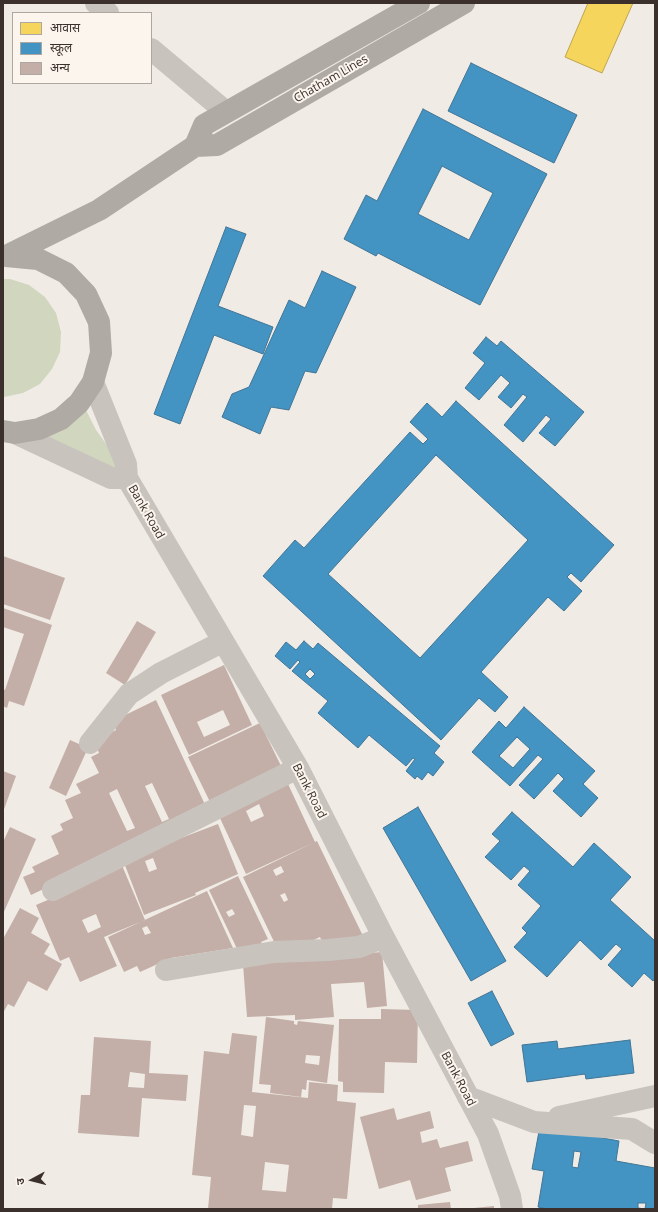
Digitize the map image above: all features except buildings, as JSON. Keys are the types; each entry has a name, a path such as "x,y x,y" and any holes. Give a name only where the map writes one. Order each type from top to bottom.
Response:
{"highway":[{"name":"Chatham Lines","path":"419,3 204,125 195,146 217,145 464,3"},
{"path":"6,256 99,210 195,146"},
{"path":"6,256 38,259 66,272 86,294 99,322 101,353 93,382 80,402 61,419 39,429 9,432"}],"street":[{"path":"96,3 107,12"},
{"path":"152,50 226,112"},
{"name":"Bank Road","path":"93,382 126,464 127,478 222,642 298,768 382,934 488,1134 510,1196 512,1209"},
{"path":"9,432 111,478 127,478"},
{"path":"90,743 129,694 161,673 222,642"},
{"path":"53,890 298,768"},
{"path":"166,970 274,952 359,947 374,941 382,934"},
{"path":"534,1122 655,1096"},
{"path":"468,1097 534,1122 632,1129 655,1143"}],"green space":[{"path":"3,279 10,279 29,285 45,297 56,313 61,332 60,352 52,369 40,384 23,393 4,397 3,397"},
{"path":"84,406 96,430 120,463 113,471 41,435"}]}
